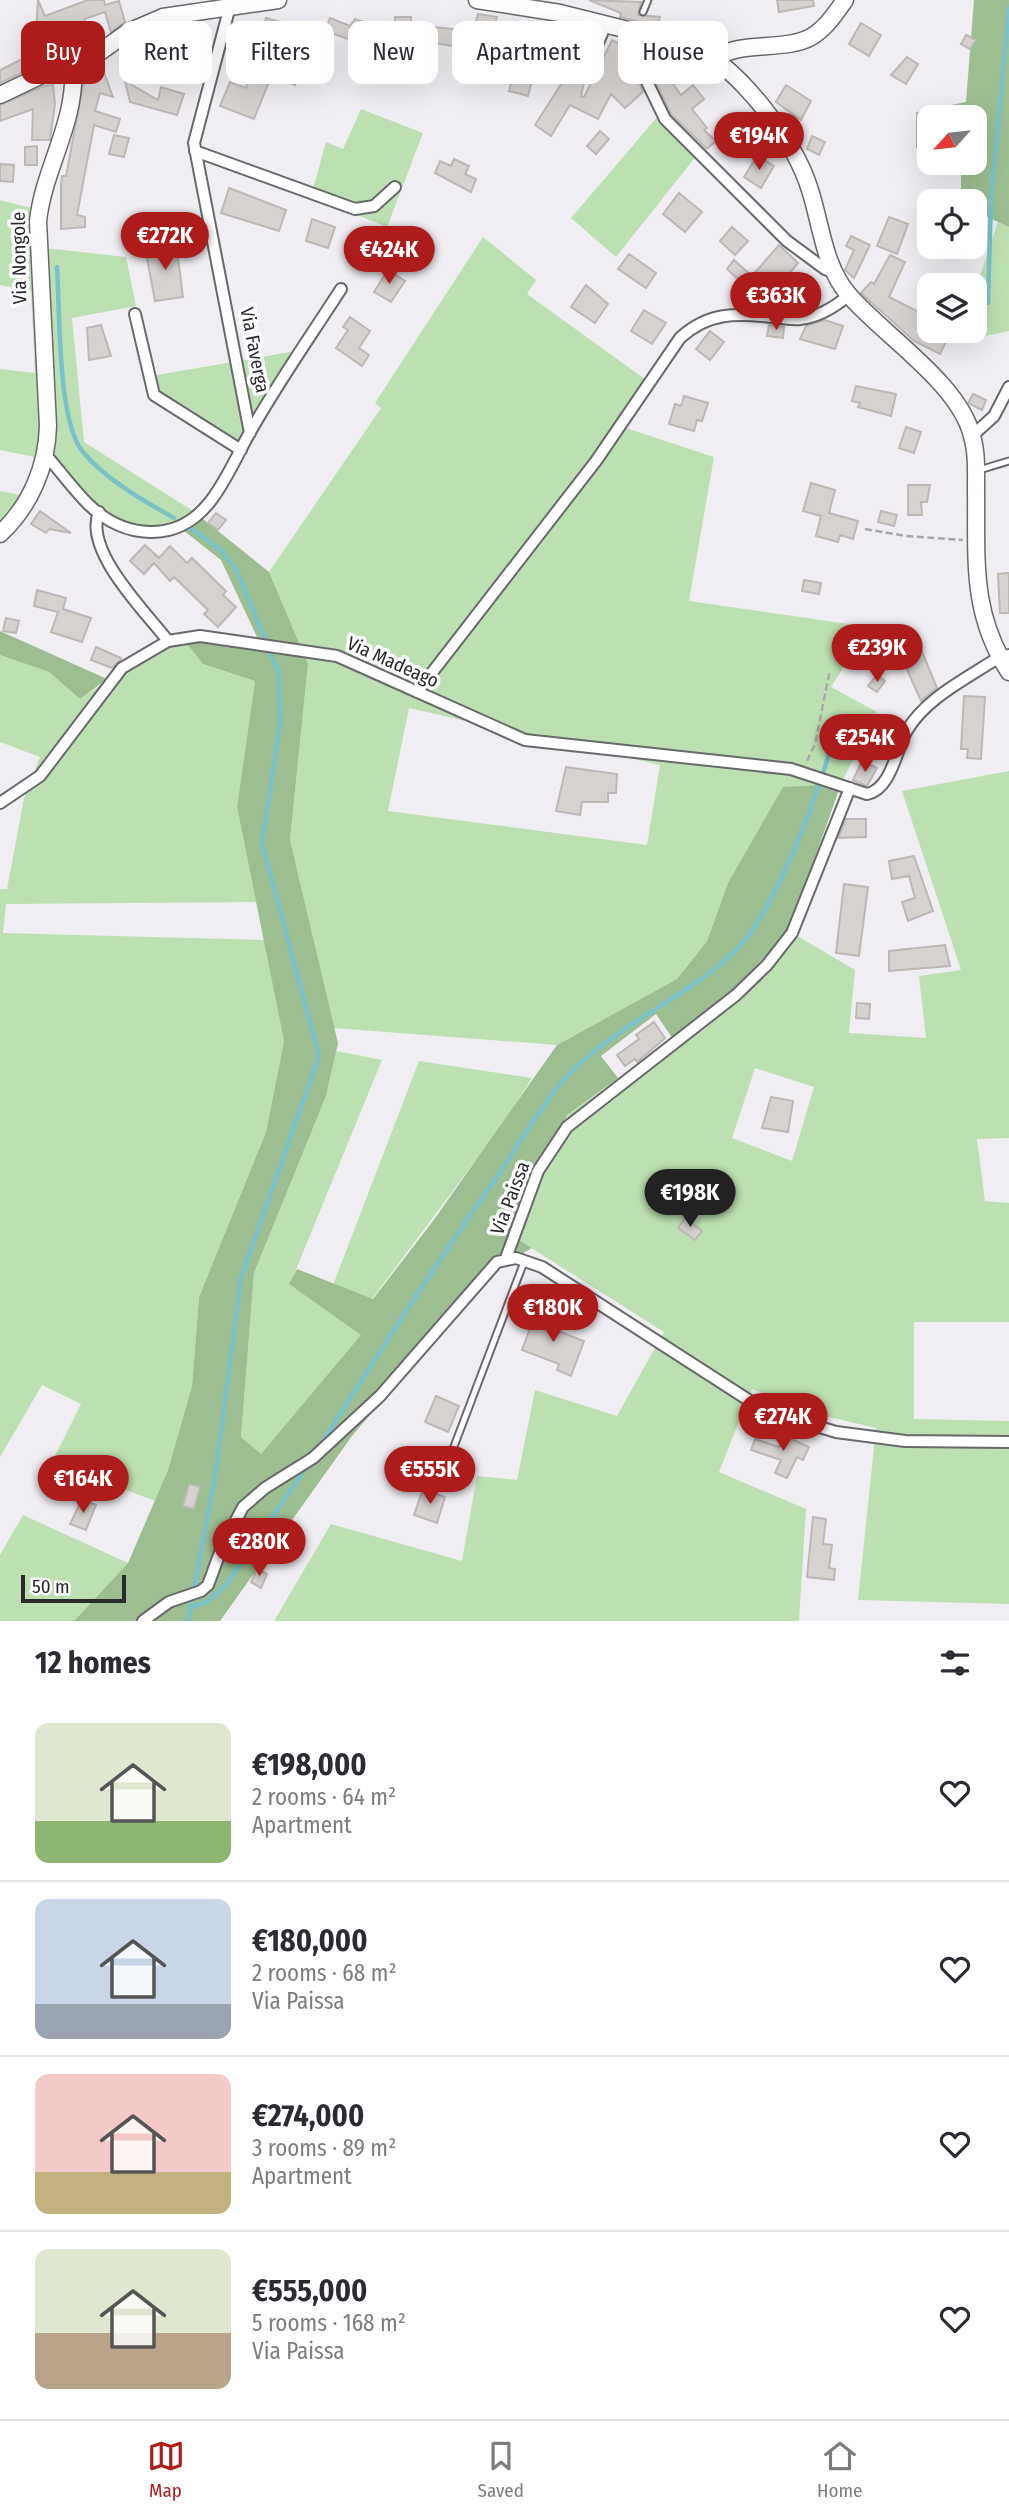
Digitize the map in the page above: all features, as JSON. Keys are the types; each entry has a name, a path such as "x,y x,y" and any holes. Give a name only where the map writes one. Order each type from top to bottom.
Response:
{"street":[{"path":"105,49 143,24 163,17 278,0"},
{"path":"477,0 561,6 618,24"},
{"path":"728,52 789,45 810,37 827,24 845,0"},
{"name":"Via Faverga","path":"212,67 229,6"},
{"path":"728,73 763,109 794,149 804,172 835,273 849,295 955,400 972,436 981,615 1004,656 1009,672"},
{"path":"0,95 23,84"},
{"name":"Via Nongole","path":"0,534 25,503 46,455 48,426 38,221 40,201 71,109 72,84"},
{"name":"Via Faverga","path":"207,84 196,128 195,151 250,433"},
{"path":"648,84 665,119 787,241 825,270 835,273"},
{"path":"195,151 355,209 374,206 394,187"},
{"path":"46,455 89,505 131,530 162,533 190,523 209,503 341,289"},
{"path":"417,692 596,461 680,338 705,320 732,313 799,319 833,309 849,295"},
{"path":"135,314 154,395 241,450"},
{"path":"972,436 994,416 1009,387"},
{"path":"99,512 96,526 103,554 169,641"},
{"name":"Via Madeago","path":"0,803 40,776 113,678 135,660 169,641 200,636 337,656 525,740 791,769 867,794 880,789 905,734 921,713 1004,656"},
{"name":"Via Paissa","path":"143,1621 153,1612 184,1595 201,1591 211,1581 222,1547 248,1502 313,1458 380,1396 483,1274 506,1258 538,1171 567,1127 736,995 767,965 792,933 850,788"},
{"path":"506,1258 525,1259 542,1266 750,1401 813,1425 836,1432 905,1441 1009,1442"}],"lane":[{"path":"643,12 648,0"},
{"path":"604,35 609,23"},
{"path":"975,471 1009,461"},
{"path":"450,1457 525,1259"}],"path":[{"path":"865,529 905,536 976,540"},
{"path":"791,769 807,761 815,744 830,670"}],"green space":[{"path":"974,0 1009,0 1009,227 987,217 987,189 961,189 961,175 987,175 987,105 951,105 966,102"},
{"path":"361,109 423,133 387,227 311,196 326,142 343,149"},
{"path":"917,112 917,148 916,148"},
{"path":"659,115 701,150 616,257 571,218"},
{"path":"0,200 47,212 45,248 126,257 136,306 72,318 84,442 193,511 183,530 150,527 119,519 98,505 39,444 34,457 0,450 0,369 35,373 31,291 0,285"},
{"path":"998,222 1009,227 1009,331 987,336 987,273 981,273"},
{"path":"483,237 536,280 527,294 646,380 617,425 714,457 689,601 869,627 831,687 877,712 841,784 728,883 707,941 677,979 557,1045 334,1028 290,840 308,664 269,572 381,408 375,403","holes":["409,708 660,765 647,845 388,811"]},
{"path":"296,351 237,448 157,396 151,376"},
{"path":"0,491 22,495 1,522 0,522"},
{"path":"193,511 269,572 308,664 290,840 338,1043 326,1096 254,1273 241,1437 261,1454 361,1335 289,1284 297,1269 373,1299 433,1221 557,1045 677,979 707,941 728,883 783,787 841,784 789,931 730,993 673,1039 656,1014 601,1056 618,1078 567,1115 514,1237 532,1248 491,1272 352,1436 220,1621 74,1621 128,1563 168,1470 192,1386 199,1297 266,1132 284,1041 237,807 255,681 203,664 179,634 257,637 221,560 183,530"},
{"path":"0,631 107,679 80,699 49,672 0,655"},
{"path":"179,634 203,664 255,681 237,807 256,902 6,904 3,933 264,940 284,1041 266,1132 199,1297 192,1386 168,1470 155,1501 52,1462 81,1404 42,1385 0,1457 0,889 7,889 24,798 40,757 0,742 0,655 49,672 80,699"},
{"path":"1009,771 1009,1138 977,1139 985,1201 1009,1203 1009,1322 914,1322 914,1419 1009,1421 1009,1604 858,1600 876,1428 812,1413 752,1389 719,1472 806,1509 799,1621 274,1621 331,1524 462,1561 477,1476 517,1480 535,1390 617,1416 664,1332 514,1237 567,1115 673,1039 789,931 855,970 849,1033 926,1038 919,976 961,970 902,791","holes":["755,1068 814,1087 792,1161 732,1138"]},
{"path":"336,1051 382,1060 290,1284 362,1335 261,1454 241,1437 254,1273 326,1096"},
{"path":"419,1061 532,1078 502,1125 372,1299 333,1285"},
{"path":"23,1515 128,1563 74,1621 0,1621 0,1555"}],"building":[{"path":"38,0 45,16 88,0 104,0 105,5 119,1 125,21 119,21 119,26 111,32 105,12 84,19 85,21 37,21"},
{"path":"589,0 641,2 638,15 660,17 659,21 636,21 620,17 621,13"},
{"path":"777,0 813,0 814,6 779,12"},
{"path":"478,14 497,17 496,21 476,21"},
{"path":"395,17 411,17 411,21 395,21"},
{"path":"330,18 348,25 348,39 334,34 334,21 329,21"},
{"path":"861,23 881,35 869,56 849,44"},
{"path":"438,27 452,29 452,46 438,44"},
{"path":"966,35 976,40 970,49 961,44"},
{"path":"612,40 618,43 618,84 640,84 643,92 625,108 611,94 598,119 570,105 551,136 535,125 561,84 584,84 581,96 584,97 590,84 604,84 604,56"},
{"path":"907,57 918,64 906,84 891,75"},
{"path":"21,60 21,73 0,83 0,70"},
{"path":"105,75 113,97 100,93 95,111 120,119 116,132 94,125 77,215 85,217 85,227 61,229 62,176 66,176 83,85 105,84"},
{"path":"126,84 158,100 161,87 184,94 177,115 130,102"},
{"path":"229,84 246,88 247,84 268,84 254,119 220,106"},
{"path":"511,84 531,84 528,96 509,91"},
{"path":"656,84 673,84 681,95 693,85 704,99 692,109 707,128 704,130 716,141 707,149 671,114"},
{"path":"53,85 55,104 50,140 32,140 33,109 0,121 0,105 44,86"},
{"path":"786,85 811,101 801,120 776,102"},
{"path":"600,131 609,139 596,154 587,146"},
{"path":"114,135 129,138 124,157 109,154"},
{"path":"812,136 825,142 819,155 807,149"},
{"path":"37,146 37,165 25,165 25,147"},
{"path":"757,156 774,166 761,188 744,177"},
{"path":"454,159 469,166 465,174 476,179 471,192 435,173 440,161 451,166"},
{"path":"0,164 14,165 13,182 0,181"},
{"path":"229,188 286,210 279,231 221,213"},
{"path":"679,193 702,212 685,232 663,214"},
{"path":"889,217 908,224 897,254 877,246"},
{"path":"312,219 335,227 328,248 306,241"},
{"path":"732,227 748,241 735,255 720,241"},
{"path":"851,236 870,245 854,278 845,270 854,250 846,246"},
{"path":"176,243 183,297 155,301 145,248"},
{"path":"779,245 798,263 786,277 805,300 792,311 780,310 763,288 756,296 727,269 734,260 752,276"},
{"path":"629,254 656,273 646,288 618,269"},
{"path":"890,255 905,262 889,297 917,311 917,342 861,293 871,282 874,284"},
{"path":"388,270 405,281 391,302 374,292"},
{"path":"586,285 608,304 595,323 571,307"},
{"path":"644,310 666,323 652,344 631,331"},
{"path":"350,317 370,331 359,348 369,355 362,366 336,348 348,330 343,327"},
{"path":"825,320 843,326 835,349 800,339 806,326"},
{"path":"101,325 111,356 89,360 87,328"},
{"path":"769,325 784,327 783,338 767,336"},
{"path":"710,331 724,342 710,360 696,349"},
{"path":"918,343 945,343 940,354"},
{"path":"856,386 896,394 891,416 858,407 860,403 852,401"},
{"path":"973,394 986,400 982,410 968,403"},
{"path":"684,396 708,403 702,421 697,420 694,431 669,424 675,404 681,406"},
{"path":"906,427 921,432 914,453 899,448"},
{"path":"811,483 835,490 829,513 858,521 853,539 840,535 838,542 816,536 821,516 803,511"},
{"path":"908,485 930,485 927,502 921,502 922,515 908,515"},
{"path":"40,511 71,533 49,529 46,533 31,524"},
{"path":"881,511 897,515 894,526 878,522"},
{"path":"216,513 226,520 218,530 208,523"},
{"path":"145,545 159,558 170,546 187,563 192,558 226,591 223,595 236,607 218,627 204,614 208,610 174,577 170,581 154,563 144,574 130,561"},
{"path":"1009,573 1009,613 1000,613 998,574"},
{"path":"804,580 821,583 819,594 802,591"},
{"path":"37,590 66,598 63,609 91,618 82,642 51,632 58,612 34,606"},
{"path":"6,618 19,621 16,633 3,631"},
{"path":"96,647 121,658 112,668 91,660"},
{"path":"920,647 937,688 921,701 901,656"},
{"path":"877,675 885,681 877,692 868,686"},
{"path":"964,696 985,697 981,759 967,758 968,749 961,749"},
{"path":"862,761 877,768 867,786 853,780"},
{"path":"566,767 617,774 616,793 608,793 608,802 582,802 580,815 556,811"},
{"path":"846,819 866,819 866,837 838,838"},
{"path":"914,856 933,911 908,921 902,902 915,898 909,876 892,879 889,861"},
{"path":"844,884 868,887 859,956 836,953"},
{"path":"945,945 950,966 889,971 889,951"},
{"path":"857,1003 870,1004 869,1019 856,1018"},
{"path":"654,1022 665,1038 637,1062 635,1059 625,1066 617,1055 639,1039 636,1035"},
{"path":"771,1097 793,1101 788,1132 762,1128"},
{"path":"685,1218 702,1231 695,1240 678,1228"},
{"path":"536,1312 559,1320 555,1330 584,1341 571,1376 557,1370 559,1364 522,1350"},
{"path":"436,1396 459,1406 448,1432 425,1422"},
{"path":"785,1436 809,1447 803,1460 797,1457 787,1478 775,1473 781,1460 751,1450 755,1439 779,1447"},
{"path":"189,1484 200,1487 194,1509 183,1506"},
{"path":"423,1489 445,1497 437,1523 414,1515"},
{"path":"82,1499 96,1505 86,1530 70,1524"},
{"path":"813,1517 826,1519 823,1544 832,1545 829,1568 835,1569 834,1580 807,1577"},
{"path":"257,1569 267,1574 261,1588 251,1582"}],"waterway":[{"path":"988,303 991,198 1009,7"},
{"path":"57,267 61,364 68,416 75,437 83,452 102,471 174,518"},
{"path":"188,526 222,551 237,571 279,674 280,724 262,843 319,1056 241,1278 215,1477 188,1621"},
{"path":"320,1446 425,1282 560,1084 598,1048 709,973 729,957 746,938 780,882 795,848 821,780 837,724"},
{"path":"190,1608 208,1601 226,1585 308,1465"}]}
